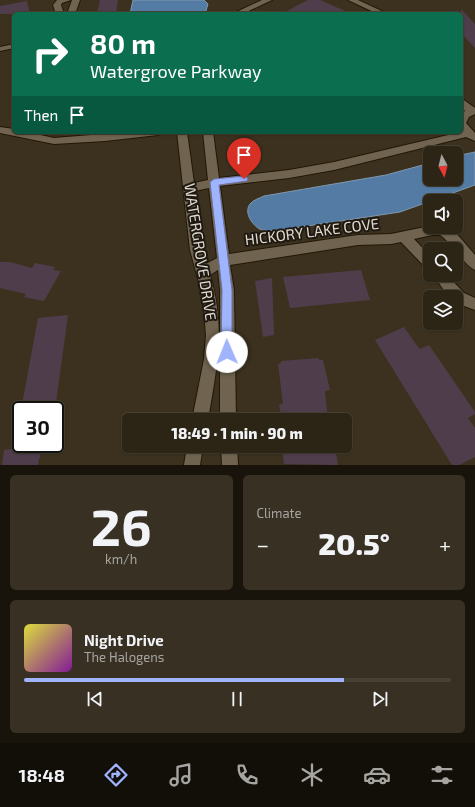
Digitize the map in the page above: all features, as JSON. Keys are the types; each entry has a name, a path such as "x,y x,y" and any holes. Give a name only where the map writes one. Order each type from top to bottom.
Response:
{"street":[{"path":"59,12 57,5 60,1 67,0"},
{"path":"72,12 76,0"},
{"path":"241,12 268,0"},
{"path":"352,0 379,12"},
{"path":"0,49 12,46"},
{"path":"463,103 473,112"},
{"path":"463,117 466,114 473,112"},
{"path":"189,188 214,182 290,174 392,154 471,136 463,126"},
{"path":"0,130 12,132"},
{"path":"20,134 54,141 140,134"},
{"name":"WATERGROVE DRIVE","path":"182,134 196,250 210,297 213,336 211,359 201,413"},
{"path":"208,134 227,290 228,413"},
{"name":"HICKORY LAKE COVE","path":"203,272 224,260 358,240 391,239 432,230 442,230 452,237 475,264"},
{"path":"404,237 423,257"},
{"path":"444,282 449,289 466,303 475,304"},
{"path":"192,465 194,453"},
{"path":"229,453 230,465"}],"water":[{"path":"133,0 204,0 208,4 206,12 130,12"},
{"path":"475,152 475,185 450,194 423,194 423,204 400,212 274,231 258,228 248,214 248,207 250,204 264,196 386,175 423,165 423,186 463,186 463,155"}],"building":[{"path":"100,0 118,0 116,12 97,12"},
{"path":"308,0 320,0 347,12 285,12"},
{"path":"27,1 30,12 0,14 0,6"},
{"path":"461,9 475,24 475,48 463,35 463,12 461,12"},
{"path":"0,262 10,262 32,268 35,263 55,267 53,270 61,271 44,301 24,297 26,294 0,288"},
{"path":"361,270 370,300 290,308 283,277"},
{"path":"272,278 274,335 263,337 255,281"},
{"path":"68,315 56,401 23,401 38,318"},
{"path":"404,327 420,349 429,345 475,412 475,414 468,418 475,428 475,457 459,465 452,465 375,340"},
{"path":"319,358 319,360 323,360 330,390 325,391 327,413 281,413 279,404 283,404 278,364 281,363 281,361"},
{"path":"12,449 12,453 41,453 38,465 2,465 4,450"},
{"path":"283,453 336,453 338,465 284,464"}],"route":[{"path":"227,352 227,290 214,182 244,179"}]}
